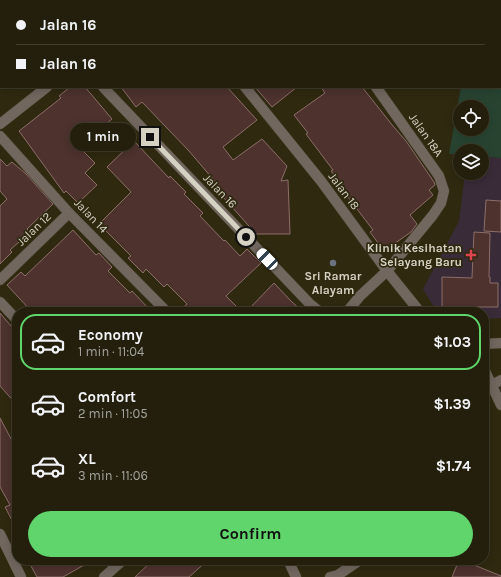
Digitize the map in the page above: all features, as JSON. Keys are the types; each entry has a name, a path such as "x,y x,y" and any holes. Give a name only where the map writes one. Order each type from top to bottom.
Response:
{"street":[{"path":"0,124 46,88"},
{"name":"Jalan 16","path":"104,88 314,307"},
{"name":"Jalan 18","path":"246,88 320,181 387,271 416,307"},
{"name":"Jalan 18A","path":"351,307 360,296 387,271 433,215 441,203 444,191 439,176 377,88"},
{"name":"Jalan 14","path":"0,136 69,213 162,307"},
{"name":"Jalan 12","path":"0,280 69,213"},
{"path":"0,302 12,315"},
{"path":"489,344 501,343"},
{"path":"489,379 501,405"},
{"path":"492,385 501,380"},
{"path":"0,534 12,559"},
{"path":"15,565 21,577"},
{"path":"104,577 117,565"},
{"path":"290,565 296,577"},
{"path":"330,577 338,575 353,565"}],"shaded area":[{"name":"Klinik Kesihatan Selayang Baru","path":"489,157 501,158 501,318 489,319 489,307 434,307 423,289 459,221 464,180 489,180"}],"green space":[{"path":"461,88 501,88 501,158 489,157 489,144 453,144 453,154 449,154 453,132 453,136 489,136 489,100 459,100"}],"building":[{"path":"69,88 86,88 112,119 79,147 95,163 85,173 97,185 78,203 66,191 64,193 19,131 61,98 59,96"},
{"path":"122,88 228,88 257,120 223,147 233,160 262,139 287,166 281,181 288,180 290,234 256,234 215,188 218,185 189,151 142,102 136,107"},
{"path":"256,88 296,88 272,107"},
{"path":"322,88 363,88 406,141 434,182 435,185 429,190 433,195 410,215 417,224 411,232 384,251 370,232 373,230 341,188 343,186 331,171 333,170 306,134 308,133 294,115 325,93"},
{"path":"134,141 169,178 170,176 186,192 184,194 203,213 200,216 224,241 225,240 240,256 247,249 261,263 226,296 237,307 184,307 187,304 167,284 164,287 146,269 143,273 128,258 131,256 99,224 131,192 107,167"},
{"path":"0,159 7,166 12,162 26,174 53,204 27,229 30,232 10,250 12,252 0,264 0,206 7,199 0,191"},
{"path":"486,200 501,201 501,232 484,231"},
{"path":"73,230 96,255 99,253 112,267 108,271 130,293 132,291 147,307 27,307 7,285 21,272 25,276"},
{"path":"474,232 490,233 489,277 490,283 498,283 498,307 442,307 442,277 472,278"},
{"path":"274,283 298,307 251,307"},
{"path":"0,313 12,327 12,399 0,386"},
{"path":"0,418 12,441 12,520 5,507 10,505 0,487"},
{"path":"84,565 63,577 37,577 31,566"},
{"path":"148,565 202,565 189,577 135,577"},
{"path":"457,565 474,565 501,576 501,577 452,577"}],"place":[{"name":"Klinik Kesihatan Selayang Baru","path":"471,255"},
{"name":"Sri Ramar Alayam","path":"333,263"}],"route":[{"path":"150,137 246,237"}]}
